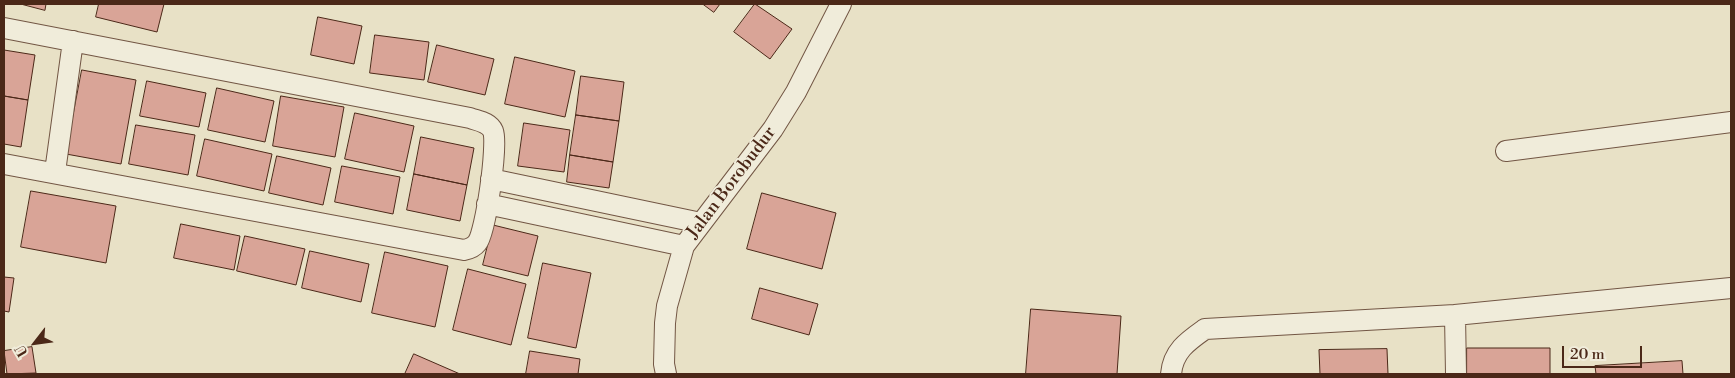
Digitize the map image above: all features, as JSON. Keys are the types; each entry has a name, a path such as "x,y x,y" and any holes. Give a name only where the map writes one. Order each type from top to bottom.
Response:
{"street":[{"name":"Jalan Borobudur","path":"666,374 664,364 666,314 684,246 773,129 796,92 841,4"},
{"path":"4,28 470,118 490,126 495,144 487,204 478,242 471,248 464,250 55,172 4,164"},
{"path":"55,172 73,41"},
{"path":"1506,151 1731,122"},
{"path":"491,179 701,223"},
{"path":"487,204 684,246"},
{"path":"1171,374 1174,357 1188,341 1205,329 1455,315 1731,288"},
{"path":"1455,315 1456,374"}],"building":[{"path":"21,4 46,4 45,10"},
{"path":"99,4 164,4 157,32 96,17"},
{"path":"703,4 720,4 714,12"},
{"path":"755,4 792,29 770,59 734,32"},
{"path":"318,17 362,26 354,64 311,55"},
{"path":"375,35 429,42 424,80 370,73"},
{"path":"437,45 494,59 485,95 428,82"},
{"path":"4,50 35,55 28,100 4,96"},
{"path":"515,57 575,71 565,117 505,104"},
{"path":"82,70 136,80 121,164 66,154"},
{"path":"581,76 624,82 619,121 576,115"},
{"path":"147,81 206,93 199,127 140,116"},
{"path":"217,88 274,101 265,142 208,130"},
{"path":"4,96 28,100 21,147 4,144"},
{"path":"281,96 344,107 335,157 273,146"},
{"path":"355,113 414,126 404,172 345,159"},
{"path":"576,115 619,121 613,162 570,155"},
{"path":"524,123 570,130 564,172 518,166"},
{"path":"136,125 195,135 188,175 129,164"},
{"path":"421,137 474,148 467,185 414,174"},
{"path":"205,139 272,154 264,191 197,176"},
{"path":"570,155 613,162 609,188 567,182"},
{"path":"277,156 331,168 323,205 269,193"},
{"path":"342,166 400,177 393,214 335,202"},
{"path":"414,174 467,185 460,221 407,210"},
{"path":"31,191 116,206 106,263 21,247"},
{"path":"762,193 836,213 822,269 747,249"},
{"path":"181,224 240,236 234,270 174,258"},
{"path":"493,225 538,236 528,276 483,265"},
{"path":"245,236 305,249 296,285 237,271"},
{"path":"310,251 369,264 361,302 302,288"},
{"path":"385,252 448,266 435,327 372,313"},
{"path":"543,263 591,273 576,348 528,338"},
{"path":"468,269 526,284 511,345 453,330"},
{"path":"4,277 14,278 9,312 4,311"},
{"path":"760,288 818,304 809,335 752,319"},
{"path":"1031,309 1121,316 1117,374 1026,374"},
{"path":"32,347 36,373 7,374 4,351"},
{"path":"1467,348 1550,348 1550,374 1467,374"},
{"path":"1387,349 1388,374 1320,374 1319,350"},
{"path":"530,351 580,359 578,374 526,374"},
{"path":"414,354 460,374 405,374"},
{"path":"1682,361 1683,374 1596,374 1595,366"}]}
